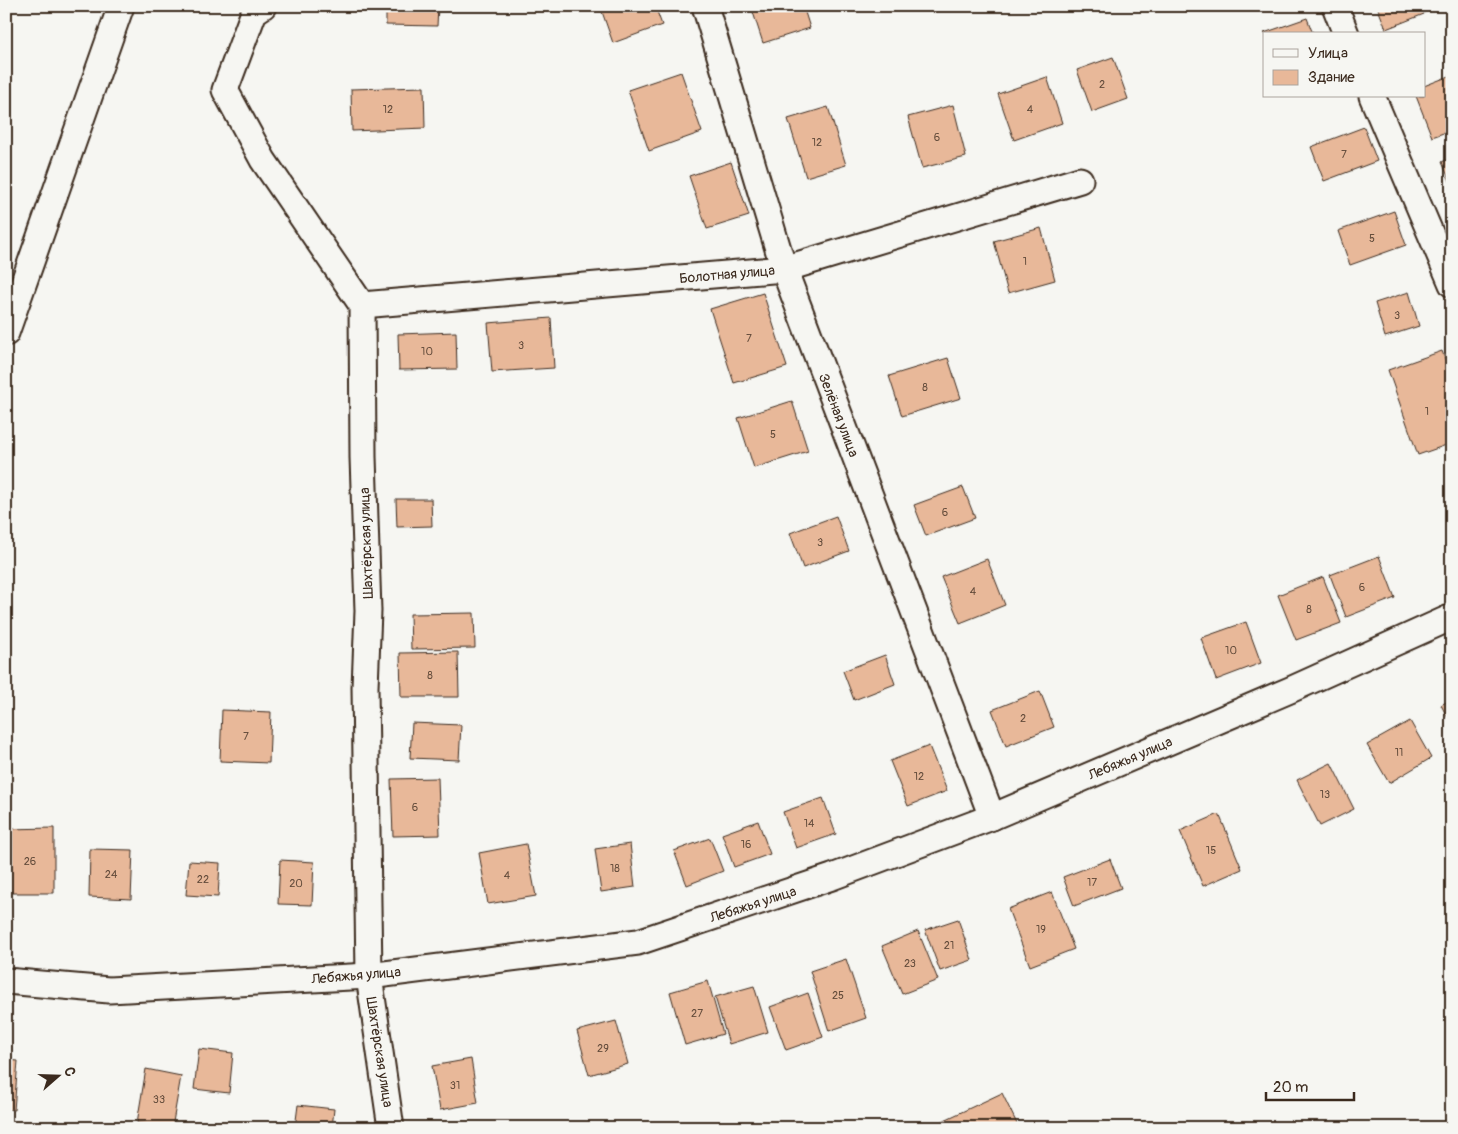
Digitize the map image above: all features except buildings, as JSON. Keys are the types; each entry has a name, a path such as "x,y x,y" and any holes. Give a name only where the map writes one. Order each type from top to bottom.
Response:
{"street":[{"path":"6,333 121,6"},
{"path":"263,6 254,12 225,90 263,160 362,305"},
{"name":"Зелёная улица","path":"705,6 784,269 992,817"},
{"path":"1335,6 1345,32"},
{"path":"1373,98 1452,284"},
{"name":"Болотная улица","path":"362,305 784,269 1080,180"},
{"name":"Шахтёрская улица","path":"362,305 363,456 368,611 365,687 368,976 391,1128"},
{"name":"Лебяжья улица","path":"6,981 109,990 368,976 638,942 832,878 992,817 1290,690 1452,617"}]}
